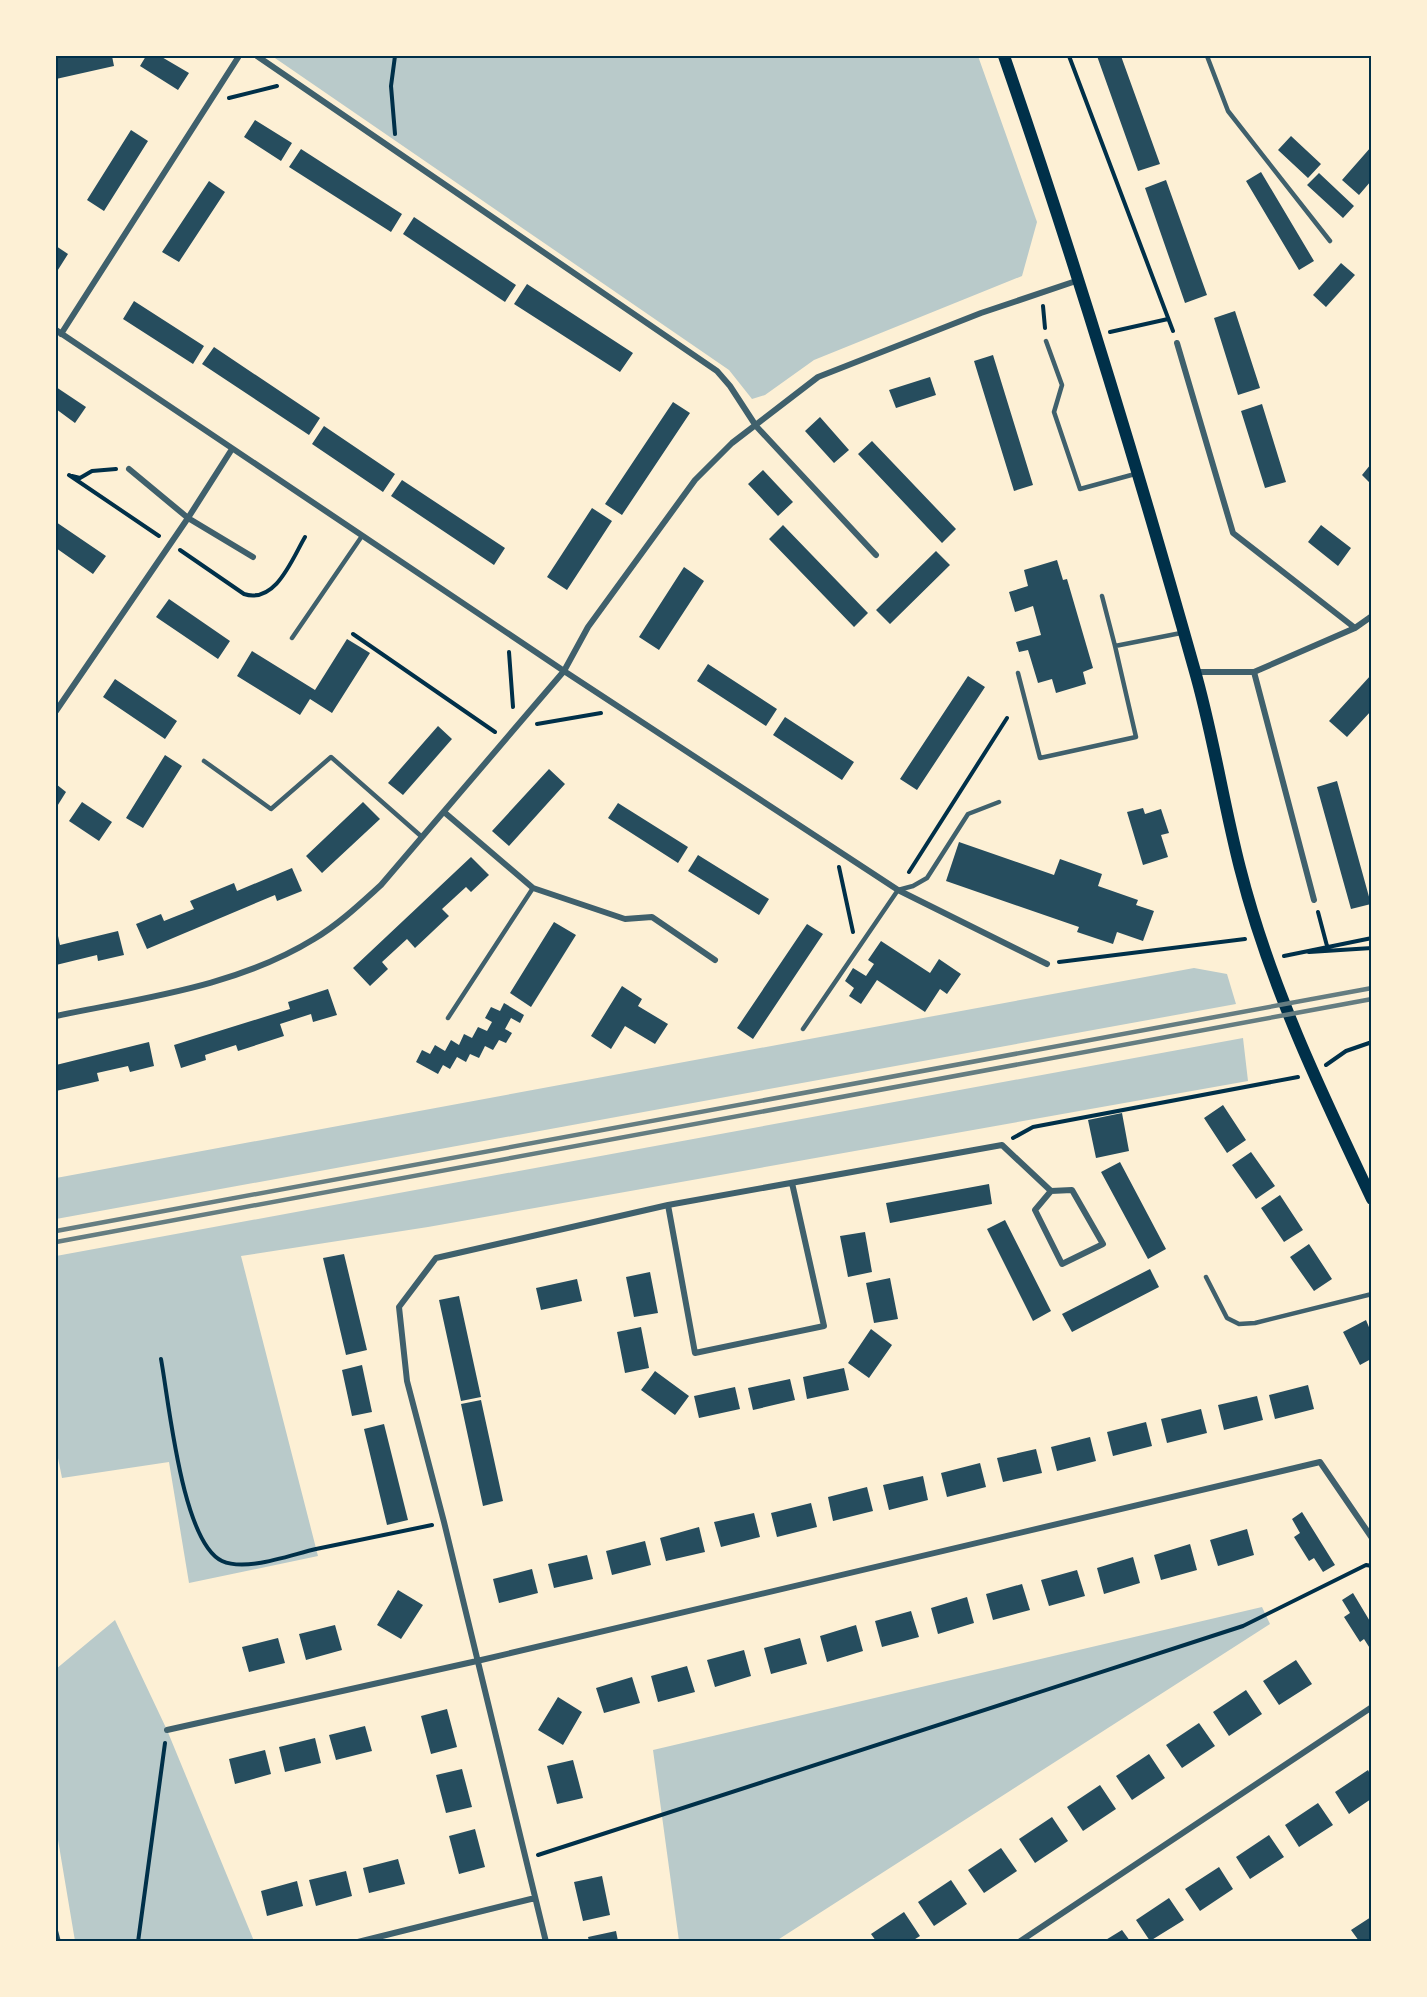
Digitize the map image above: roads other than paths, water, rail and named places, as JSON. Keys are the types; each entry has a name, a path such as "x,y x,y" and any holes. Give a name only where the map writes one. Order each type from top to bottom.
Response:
{"main road":[{"path":"1004,56 1080,280 1196,672 1240,869 1261,938 1313,1074 1371,1199"}],"street":[{"path":"239,56 58,332 564,671 898,890 1047,964"},
{"path":"256,56 717,371 730,386 756,426 876,555"},
{"path":"56,1016 208,984 262,966 313,940 347,916 381,885 564,671 588,627 695,480 732,443 818,377 981,313 1080,280"},
{"path":"1177,343 1233,533 1355,628"},
{"path":"56,711 188,518 232,449"},
{"path":"129,469 188,518 253,557"},
{"path":"1196,672 1254,672 1355,628 1371,616"},
{"path":"1254,672 1314,900"},
{"path":"444,812 533,888 625,919 652,917 715,960"},
{"path":"546,1941 444,1522 407,1381 399,1307 436,1258 668,1205 1002,1145 1051,1191 1072,1190 1103,1244 1062,1264 1035,1210 1051,1191"},
{"path":"668,1205 695,1353 824,1326 792,1183"},
{"path":"167,1730 477,1660 1320,1462 1371,1538"},
{"path":"1019,1941 1371,1707"},
{"path":"358,1941 535,1898"}],"lane":[{"path":"1207,56 1228,111 1330,241"},
{"path":"1046,341 1062,385 1054,412 1080,489 1137,474"},
{"path":"292,638 362,536"},
{"path":"1018,672 1040,758 1136,737 1102,596"},
{"path":"1115,646 1184,632"},
{"path":"204,761 271,808 331,757 422,837"},
{"path":"803,1029 898,890 913,886 927,878 968,814 999,802"},
{"path":"448,1018 533,888"},
{"path":"1206,1277 1227,1318 1239,1324 1255,1323 1371,1294"}],"railway":[{"path":"56,1231 1372,988"},
{"path":"56,1242 1372,999"}]}
